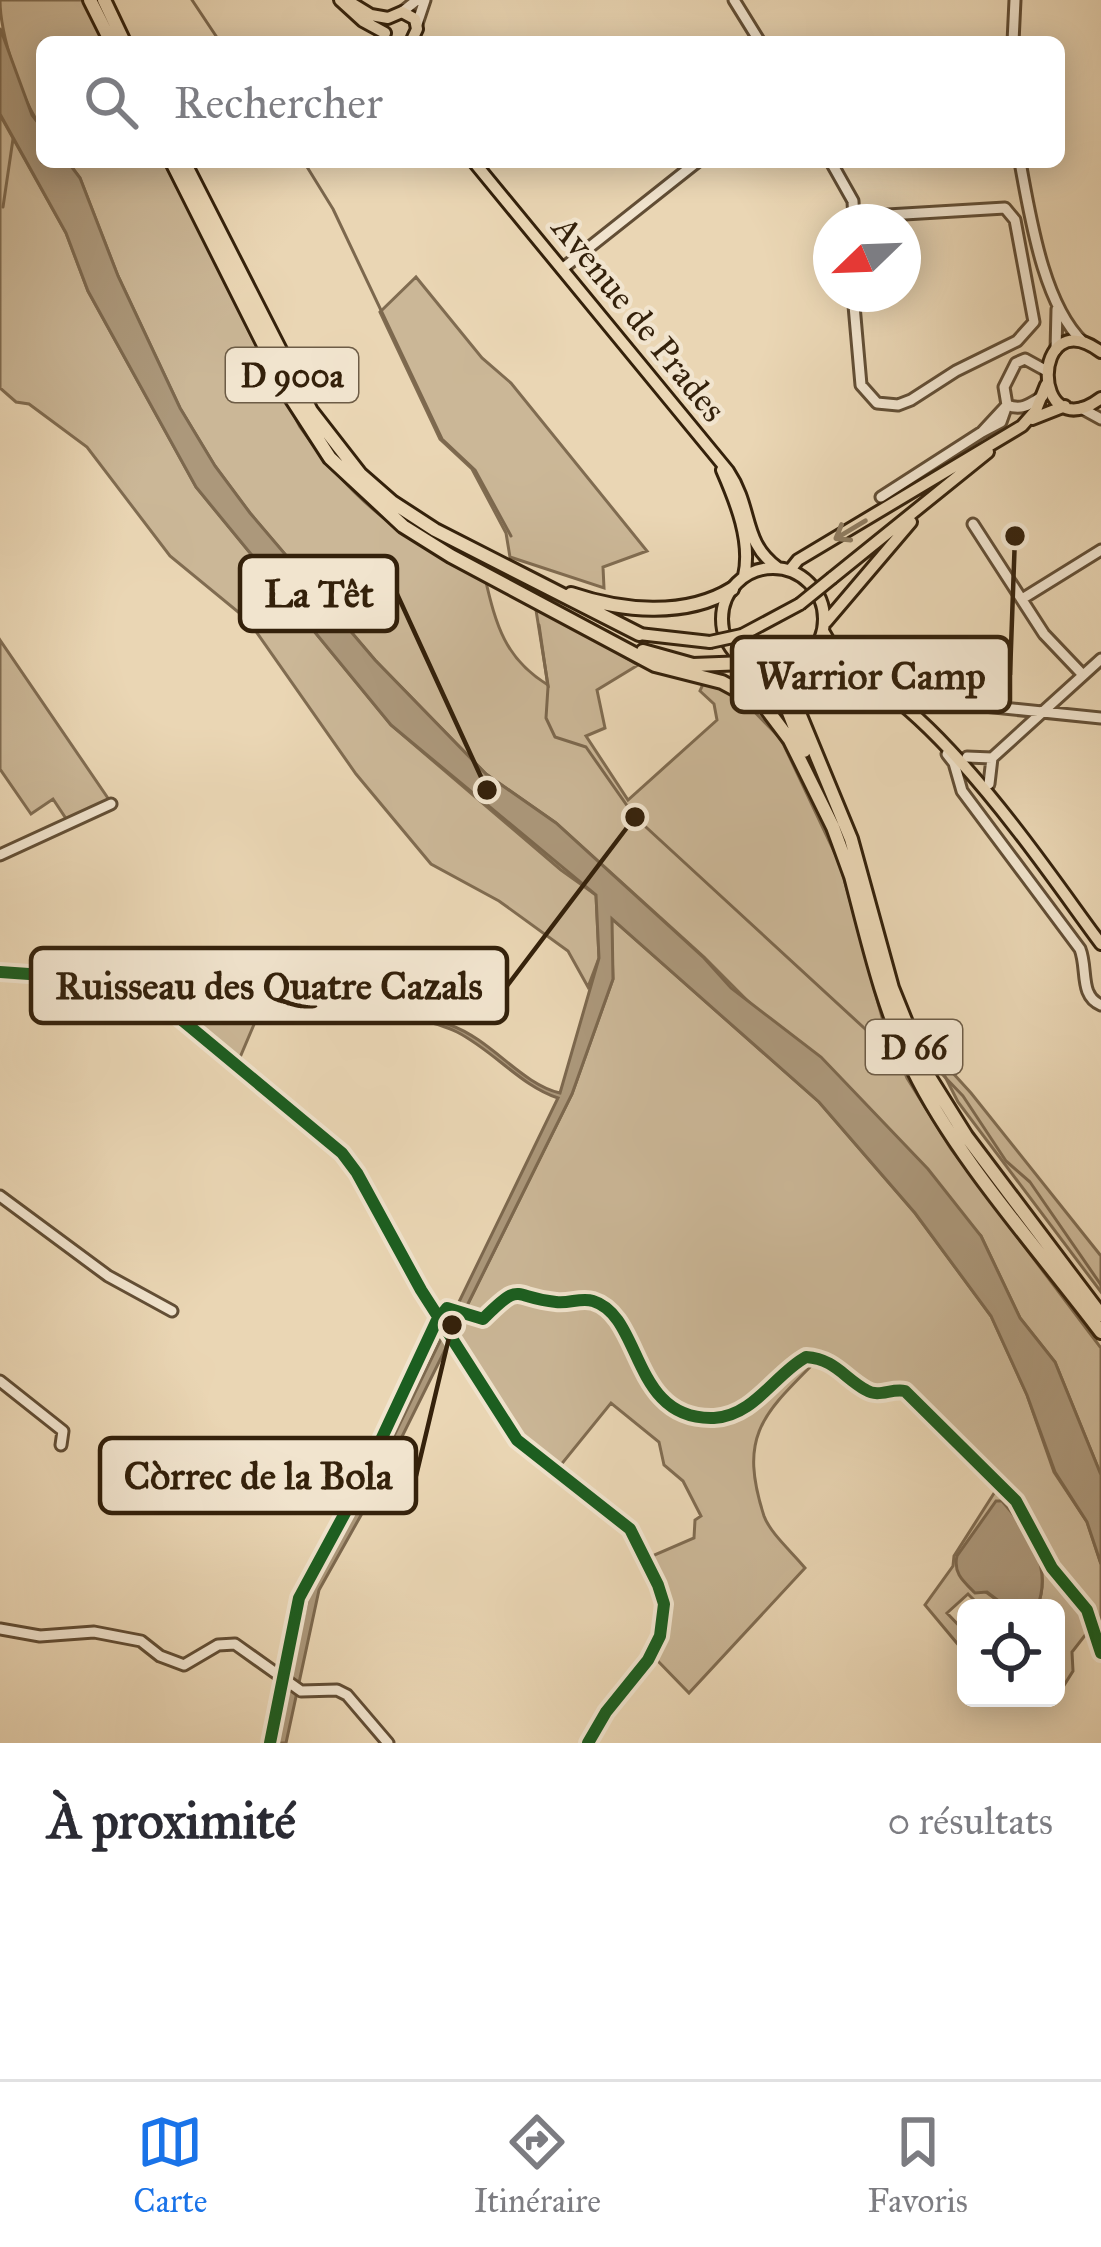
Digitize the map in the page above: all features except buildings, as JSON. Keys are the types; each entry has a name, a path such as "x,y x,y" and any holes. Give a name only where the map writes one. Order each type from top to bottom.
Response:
{"highway":[{"path":"90,0 108,36"},
{"path":"104,0 121,36"},
{"name":"D 900a","path":"175,168 309,429 330,458 374,502 407,524 618,629 639,634"},
{"name":"D 900a","path":"187,168 326,435 360,474 392,502 458,541 639,634"},
{"path":"374,502 413,533 627,652 655,665 722,682 763,704 790,740 852,879"},
{"path":"413,533 649,654 693,664 746,662"},
{"path":"458,541 573,595 603,604 694,605 732,589"},
{"name":"D 66","path":"802,662 790,686 804,740 840,836 891,1018 915,1074 959,1144 1101,1332"},
{"name":"D 66","path":"762,669 782,692 851,839 892,988 926,1072 966,1136 1101,1315"}],"main road":[{"path":"344,0 371,15 388,18 402,12 417,24 414,36"},
{"path":"344,0 363,21 386,36"},
{"path":"388,18 388,36"},
{"name":"Avenue de Prades","path":"479,168 743,494 758,553 784,569"},
{"path":"1094,346 1056,350 1045,370 1044,391 1065,406 1081,408 1101,398"},
{"name":"D 900a","path":"1022,425 1044,391"},
{"name":"D 900a","path":"639,634 710,642 742,635 800,604 1022,425 1065,406"},
{"path":"1022,425 784,569 744,576 722,612 723,629 733,652 762,669 802,662 841,665 913,712 983,782 1101,933"},
{"name":"Avenue de Prades","path":"714,456 744,537 748,553 744,576"},
{"path":"802,662 878,558 944,488"},
{"path":"784,569 819,596 824,628 834,650 930,719 967,758 1101,944"}],"street":[{"path":"402,12 421,0"},
{"path":"417,24 421,0"},
{"path":"734,0 757,36"},
{"path":"1013,36 1016,0"},
{"path":"562,269 689,168"},
{"path":"835,168 854,204"},
{"path":"1021,168 1056,304 1056,350"},
{"path":"855,312 861,385 877,403 892,406 1018,341 1034,322 1015,220 1005,208 921,215"},
{"path":"1056,304 1094,346"},
{"path":"1007,404 1004,387 1016,363 1025,359 1045,370"},
{"path":"1007,404 1022,408 1044,391"},
{"path":"880,497 982,432 1007,404"},
{"path":"1081,408 1101,419"},
{"path":"973,524 1044,634 1083,675"},
{"path":"1022,599 1101,550"},
{"path":"962,791 966,781 983,782 992,758 1101,658"},
{"path":"944,702 1101,718"},
{"path":"1010,710 1027,726"},
{"path":"913,712 954,763 962,791 1080,949 1086,964 1086,993 1101,1005"},
{"path":"967,758 992,758"},
{"path":"0,855 111,804"},
{"path":"0,972 130,981 342,1153 440,1322 524,1448 630,1529 664,1604 660,1636 589,1743"},
{"path":"0,1196 109,1276 172,1311"},
{"path":"0,1381 63,1431 61,1445"},
{"path":"0,1629 40,1636 94,1631 141,1641 160,1656 184,1665 218,1645 235,1643 301,1691 337,1690 347,1695 388,1743"}],"shaded area":[{"path":"0,0 83,0 101,36 36,36 36,117 13,66"},
{"path":"0,28 36,120 36,168 72,168 80,178 118,276 180,408 250,513 375,660 486,774 556,823 731,988 821,1057 928,1169 981,1236 1020,1318 1055,1362 1101,1475 1101,1564 1087,1522 1055,1472 991,1316 915,1213 819,1102 612,919 613,979 572,1094 378,1485 319,1590 286,1743 273,1743 311,1586 373,1479 558,1098 444,1026 320,1000 450,1025 532,1081 560,1093 599,958 596,895 391,725 196,487 88,291 66,233 0,114"},
{"path":"0,115 66,233 88,291 196,487 391,725 596,895 599,958 588,987 568,951 499,901 431,864 356,774 248,620 170,556 87,447 0,388"},
{"path":"72,168 167,168 300,427 340,478 381,516 485,578 504,639 533,675 548,685 535,604 638,665 597,690 605,728 586,736 628,800 717,720 714,704 700,691 704,682 737,694 781,739 840,864 883,1021 907,1078 951,1149 1101,1348 1101,1475 1055,1362 1020,1318 981,1236 704,957 556,823 486,774 375,660 250,513 180,408 118,276"},
{"path":"416,277 482,358 511,383 647,551 603,567 604,588 510,557 506,533 472,469 440,439 380,312"},
{"path":"0,640 114,807 71,826 53,799 31,814 0,769"},
{"path":"611,918 819,1102 915,1213 991,1316 1027,1395 1054,1472 1087,1522 1101,1564 1101,1651 1093,1625 1072,1652 1073,1671 1065,1684 1065,1599 1040,1599 1041,1569 1034,1547 1012,1512 983,1590 996,1599 973,1599 968,1594 957,1599 947,1613 957,1624 957,1643 925,1605 998,1487 912,1393 900,1385 876,1389 823,1354 772,1409 756,1443 754,1464 764,1516 805,1568 689,1693 655,1658 666,1630 668,1607 652,1556 694,1538 695,1520 701,1516 683,1481 664,1465 659,1442 611,1403 560,1466 522,1436 454,1332 572,1094 613,979"},
{"path":"179,983 264,1001 238,1062 148,987"},
{"path":"931,1049 1101,1256 1101,1292 958,1102"},
{"path":"996,1501 1002,1501 1036,1551 1042,1578 1039,1599 996,1599 987,1592 975,1593 958,1572 957,1556"}],"waterway":[{"path":"192,0 216,36"},
{"path":"3,207 13,139"},
{"path":"308,168 333,209 442,439 475,470 511,536"},
{"path":"539,625 548,687 546,718 555,737 586,747 635,817 888,1050"},
{"path":"942,1074 963,1096 1006,1161 1030,1182 1101,1285"}],"cycle path":[{"path":"0,972 130,981 141,986 342,1153 421,1290 517,1440 630,1529 664,1604 660,1636 588,1743"},
{"path":"270,1743 299,1598 358,1489 436,1322 447,1308 483,1319 518,1294 556,1302 588,1300 609,1310 652,1386 667,1403 687,1414 714,1418 741,1410 806,1357 832,1365 871,1392 905,1391 1016,1501 1052,1568 1087,1610 1101,1653"}],"place":[{"name":"Warrior Camp","path":"1015,536"},
{"name":"La Têt","path":"487,790"},
{"name":"Ruisseau des Quatre Cazals","path":"635,817"},
{"name":"Còrrec de la Bola","path":"452,1325"}]}
